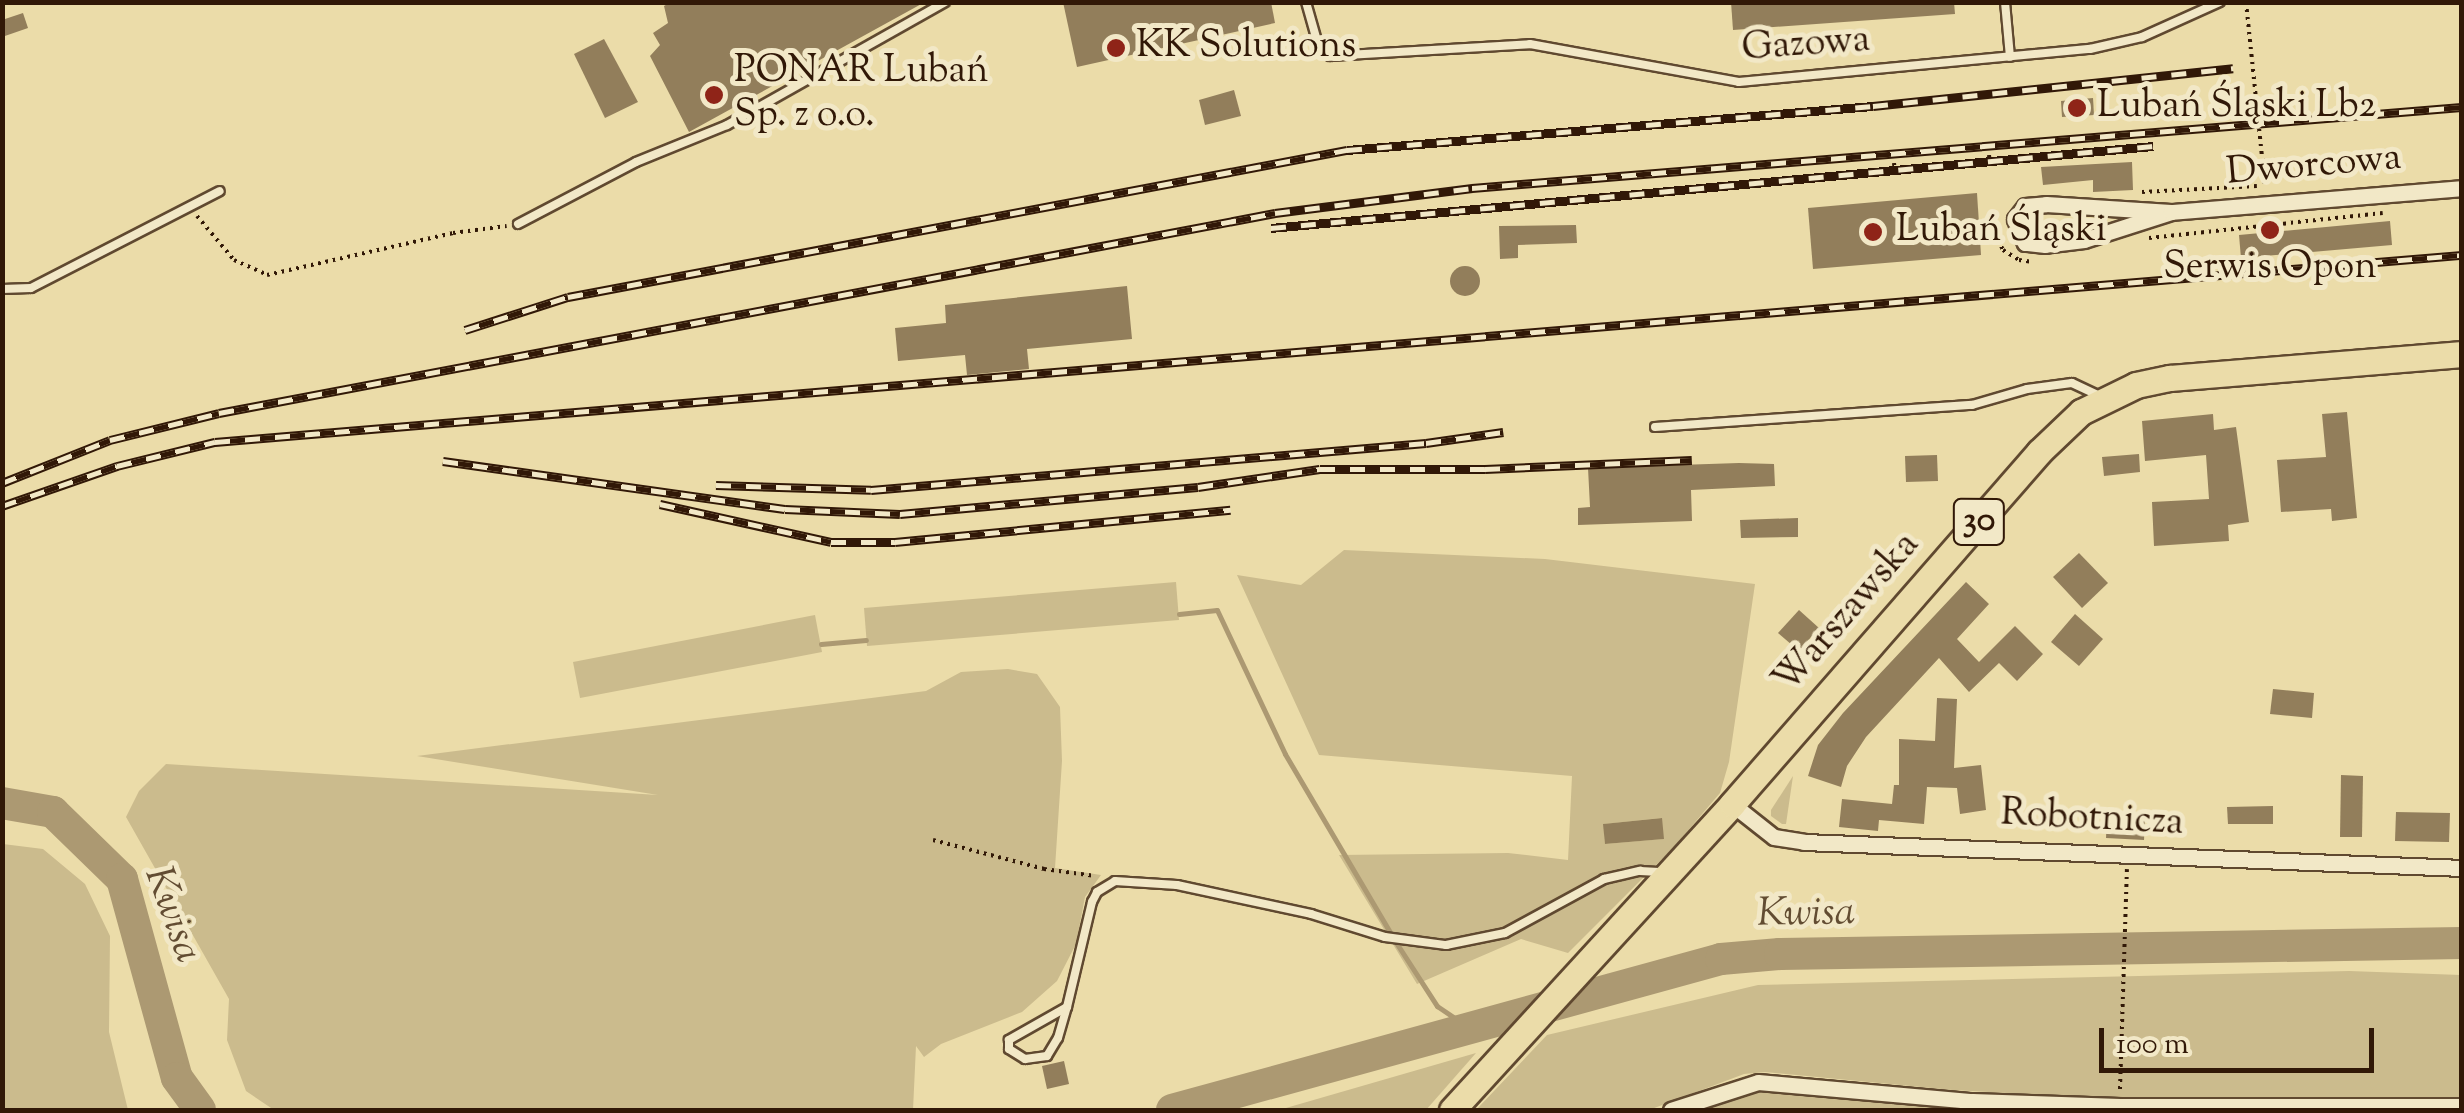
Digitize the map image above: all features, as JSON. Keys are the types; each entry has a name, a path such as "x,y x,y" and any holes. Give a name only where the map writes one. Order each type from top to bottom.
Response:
{"main road":[{"name":"Warszawska","path":"1452,1110 1732,804 2039,452 2081,412 2104,398 2170,378 2462,354"}],"street":[{"name":"Dworcowa","path":"2171,212 2084,240 2045,245 2024,243 2016,219 2025,206 2046,204 2171,212 2462,188"},
{"name":"Robotnicza","path":"1732,804 1774,836 1804,842 2462,868"},
{"path":"1671,1110 1758,1082 1972,1101 2120,1108 2462,1106"}],"lane":[{"path":"518,224 636,162 727,124 946,2"},
{"name":"Gazowa","path":"1306,2 1317,42 1330,56 1530,44 1739,82 2090,49 2142,37 2220,2"},
{"path":"2005,2 2010,57"},
{"path":"2,288 31,288 220,191"},
{"path":"1655,427 1972,405 2027,388 2072,383 2104,398"},
{"path":"1066,1007 1008,1040 1009,1049 1024,1059 1046,1056 1058,1038 1066,1007 1092,902 1105,886 1126,880 1177,884 1311,914 1385,937 1446,945 1505,933 1604,879 1640,871 1665,878"}],"path":[{"path":"2246,2 2265,186"},
{"path":"1989,155 1990,164"},
{"path":"1894,163 1895,172"},
{"path":"190,209 234,260 267,275 453,232 518,224"},
{"path":"1969,292 1970,300"},
{"path":"1906,297 1906,306"},
{"path":"1824,304 1825,312"},
{"path":"933,840 1044,869 1126,880"},
{"path":"2120,1108 2128,854"}],"shaded area":[{"path":"1344,550 1545,559 1755,584 1729,762 1720,793 1674,847 1568,953 1521,939 1417,984 1339,855 1508,853 1568,860 1572,776 1319,755 1237,575 1301,585","holes":["1661,818 1663,839 1605,844 1604,824"]},
{"path":"1176,582 1179,620 867,646 864,608"},
{"path":"815,615 822,652 580,698 573,662"},
{"path":"1008,669 1037,674 1060,707 1062,761 1055,868 1101,875 1085,897 1076,944 1057,981 1022,1012 941,1044 924,1057 916,1046 913,1110 274,1110 246,1091 227,1040 229,999 126,817 139,791 166,764 658,795 417,756 926,691 961,672"},
{"path":"1793,776 1786,824 1782,824 1771,816 1771,810"},
{"path":"3,844 43,849 85,884 110,936 109,1032 128,1110 3,1110"},
{"path":"2349,971 2461,975 2461,1100 2136,1100 1952,1090 1765,1072 1744,1074 1649,1110 1476,1110 1547,1035 1758,985"},
{"path":"1476,1053 1426,1110 1279,1110"},
{"path":"1754,1093 1788,1093 1955,1110 1697,1110"}],"building":[{"name":"PONAR Lubań Sp. z o.o.","path":"671,2 925,2 689,132 650,56 660,45 653,33 668,23 664,6"},
{"name":"KK Solutions","path":"1063,2 1271,2 1275,23 1077,67"},
{"path":"1731,2 1954,2 1955,14 1733,30"},
{"path":"23,13 28,28 2,37 2,20"},
{"path":"604,39 638,102 605,118 574,54"},
{"path":"1234,90 1241,116 1205,125 1199,100"},
{"name":"Lubań Śląski Lb2","path":"2093,98 2094,115 2062,117 2061,101"},
{"path":"2132,162 2133,190 2093,192 2093,180 2043,185 2041,167"},
{"path":"1977,193 1981,255 1813,269 1808,208"},
{"path":"2390,221 2392,245 2241,258 2239,235"},
{"path":"1576,225 1577,243 1518,245 1518,258 1500,259 1499,226"},
{"path":"1465,266 1476,270 1480,281 1476,292 1465,296 1454,292 1450,281 1454,270"},
{"path":"1127,286 1132,339 1027,349 1029,369 967,375 965,355 898,361 895,328 946,323 945,305"},
{"path":"2347,412 2357,518 2332,521 2331,509 2281,512 2277,460 2326,457 2322,414"},
{"path":"2213,414 2214,430 2236,427 2249,522 2228,525 2229,541 2154,546 2152,502 2209,499 2206,455 2145,461 2142,421"},
{"path":"2139,454 2140,472 2104,476 2102,457"},
{"path":"1937,455 1938,481 1906,482 1905,456"},
{"path":"1774,464 1775,486 1691,490 1692,521 1578,525 1578,508 1590,507 1588,468"},
{"path":"1798,518 1798,537 1741,538 1740,520"},
{"path":"2079,553 2108,583 2082,608 2053,577"},
{"path":"1966,582 1989,604 1957,639 1979,662 2015,626 2043,654 2017,681 1999,663 1969,692 1939,658 1866,737 1847,766 1841,787 1808,776 1818,745 1843,713"},
{"path":"1799,610 1819,628 1799,651 1778,633"},
{"path":"2075,614 2103,639 2079,666 2051,642"},
{"path":"2273,689 2314,693 2312,718 2270,714"},
{"path":"1937,698 1957,699 1954,768 1981,765 1986,810 1960,814 1957,788 1927,787 1924,824 1879,820 1878,831 1839,827 1842,799 1892,804 1894,785 1899,785 1899,739 1935,741"},
{"path":"2341,775 2363,776 2362,837 2340,837"},
{"path":"2273,806 2273,824 2228,824 2227,807"},
{"path":"2396,812 2450,813 2449,842 2395,841"},
{"path":"1662,818 1664,839 1605,844 1603,824"},
{"path":"2107,818 2145,820 2144,840 2106,838"},
{"path":"1064,1061 1069,1084 1047,1089 1042,1066"}],"waterway":[{"path":"1179,614 1217,610 1285,754 1390,932"},
{"path":"821,644 866,640"},
{"name":"Kwisa","path":"2,803 53,812 122,879 177,1078 200,1110"},
{"name":"Kwisa","path":"1172,1110 1721,959 1780,954 2462,943"},
{"path":"1397,944 1437,1006 1471,1029"}],"railway":[{"path":"465,330 568,297 1347,150 1873,106 2233,68"},
{"path":"2,483 110,440 219,413 1275,213 1472,188 2462,107"},
{"path":"1271,228 2153,146"},
{"path":"2,506 117,466 215,442 2462,255"},
{"path":"716,485 871,490 1426,443 1503,432"},
{"path":"443,461 785,509 900,514 1198,487 1320,469 1485,469 1692,460"},
{"path":"660,504 831,542 895,542 1230,510"}],"place":[{"name":"KK Solutions","path":"1116,48"},
{"name":"PONAR Lubań Sp. z o.o.","path":"714,95"},
{"name":"Lubań Śląski Lb2","path":"2077,108"},
{"name":"Serwis Opon","path":"2270,230"},
{"name":"Lubań Śląski","path":"1873,232"}]}
